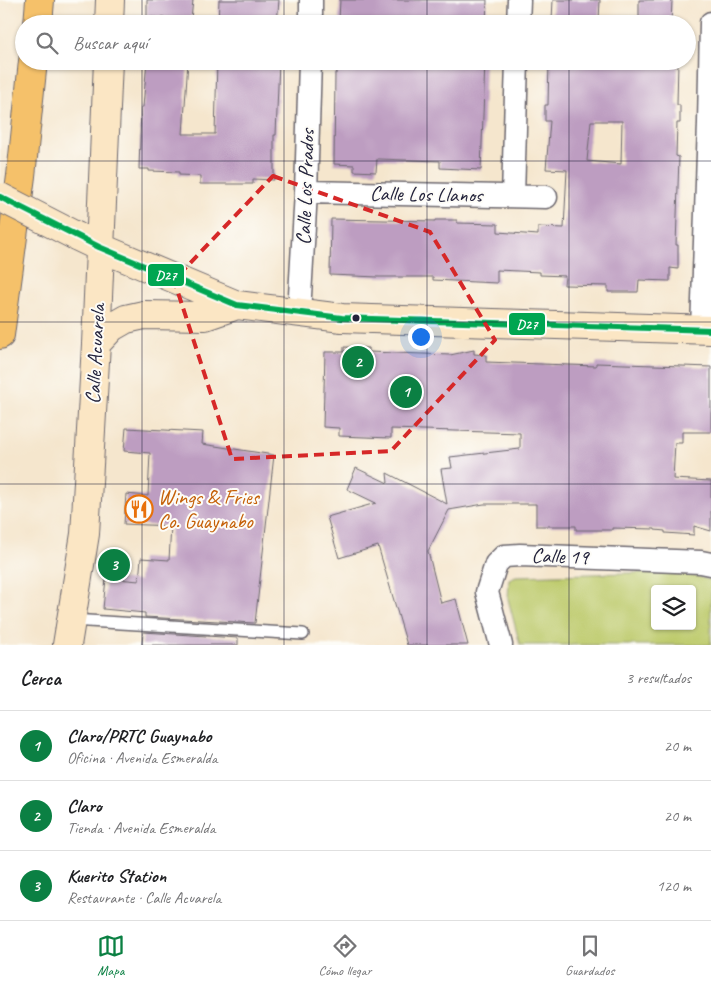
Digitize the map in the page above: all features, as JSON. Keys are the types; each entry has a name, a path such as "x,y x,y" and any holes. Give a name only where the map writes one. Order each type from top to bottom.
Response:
{"highway":[{"path":"39,15 40,0"},
{"path":"0,335 33,70"}],"street":[{"path":"109,15 110,0"},
{"path":"311,0 311,15"},
{"path":"518,15 519,0"},
{"path":"0,197 88,242 237,305 342,318 706,330 711,23"},
{"name":"Calle Acuarela","path":"69,633 85,534 96,344 88,242 107,70"},
{"name":"Calle Los Prados","path":"299,313 306,192 310,70"},
{"path":"512,196 517,70"},
{"name":"Calle Los Llanos","path":"306,192 546,197"},
{"path":"96,344 112,327 126,319 144,315 205,316 237,305"},
{"name":"Calle 19","path":"501,645 487,592 496,564 504,556 520,555 711,564"}],"lane":[{"path":"69,633 303,634"}],"highlighted area":[{"path":"273,176 430,232 495,340 391,451 232,459 174,280"}],"green space":[{"path":"665,572 683,573 711,580 711,645 520,645 508,599 509,579 516,576"}],"building":[{"path":"147,0 193,0 191,15 147,15"},
{"path":"219,0 279,0 278,15 218,15"},
{"path":"340,0 487,0 486,15 339,15"},
{"path":"553,0 600,0 599,15 552,15"},
{"path":"639,0 672,0 671,15 639,15"},
{"path":"146,70 187,70 183,134 215,134 217,70 279,70 276,135 274,135 274,180 253,179 253,184 200,184 200,176 179,175 179,172 139,169 141,107 143,107"},
{"path":"337,70 485,70 481,170 440,168 440,161 377,159 376,172 354,171 354,165 334,164 335,73 337,73"},
{"path":"549,70 678,70 677,105 680,105 680,123 677,123 676,156 679,157 676,245 678,245 678,269 670,268 670,281 639,280 638,292 608,292 608,286 564,285 565,276 540,275 540,272 497,270 497,283 433,280 433,277 330,275 331,219 457,220 457,223 498,224 498,232 538,235 538,227 564,228 567,170 546,169 550,121 545,121 545,105 548,105","holes":["591,121 622,121 621,164 587,161"]},
{"path":"344,347 369,348 369,352 450,355 474,350 474,354 486,355 486,362 596,366 596,363 711,367 711,432 682,432 682,443 675,443 673,479 711,481 711,531 694,526 694,535 665,533 665,531 655,529 612,528 612,530 576,530 576,526 536,526 536,504 484,504 449,510 428,551 441,603 456,599 468,645 407,645 378,546 339,558 327,517 376,503 347,489 356,468 388,483 387,473 447,504 441,469 452,468 450,457 520,449 520,433 391,429 391,438 339,436 339,428 323,427 325,352 344,352"},
{"path":"126,428 203,432 202,444 274,455 255,623 145,617 145,613 103,609 106,578 139,581 141,558 169,560 171,526 124,524 126,494 148,496 150,453 124,451"},
{"path":"143,632 238,638 238,645 142,645"}],"transit line":[{"name":"D27","path":"0,197 99,247 237,305 342,318 711,330"}],"place":[{"name":"Claro","path":"358,362"},
{"name":"Claro/PRTC Guaynabo","path":"406,392"},
{"name":"Wings & Fries Co. Guaynabo","path":"139,509"},
{"name":"Kuerito Station","path":"114,565"}]}
